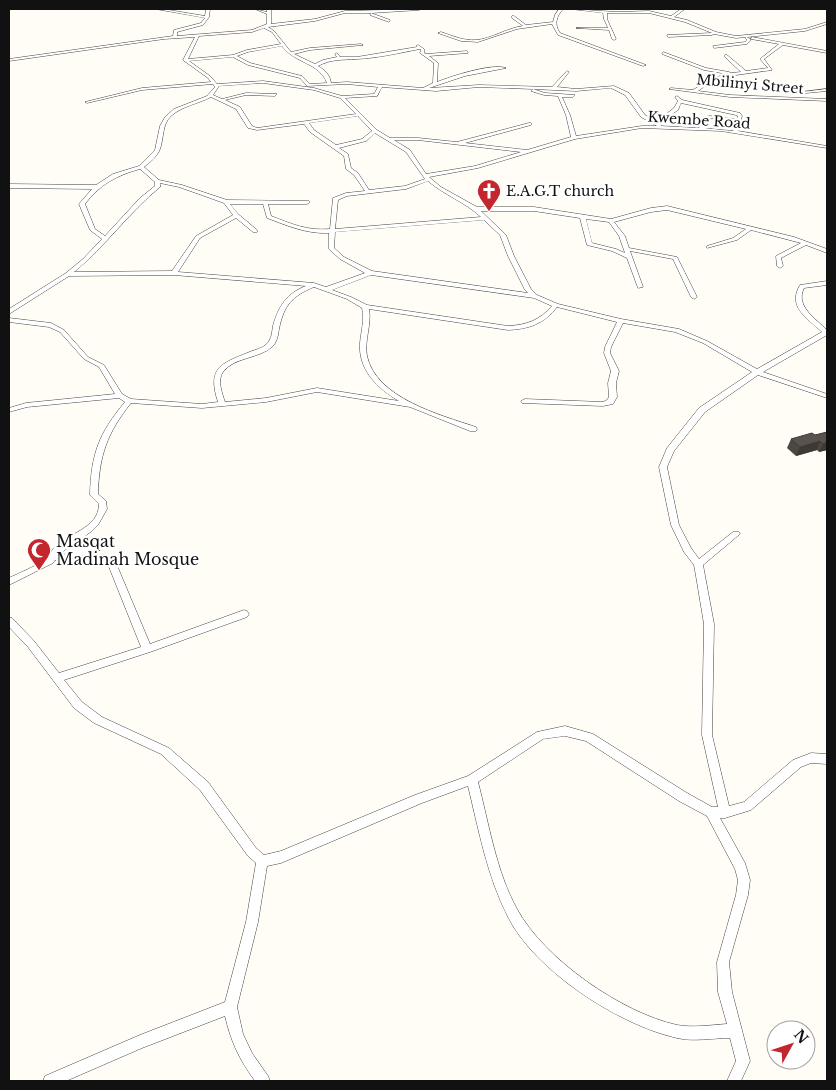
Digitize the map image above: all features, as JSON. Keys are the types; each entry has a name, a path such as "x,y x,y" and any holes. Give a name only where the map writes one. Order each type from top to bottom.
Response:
{"street":[{"path":"158,9 207,17"},
{"path":"176,37 174,31 200,25 207,17 208,9 217,9"},
{"path":"257,9 268,11 267,26"},
{"path":"9,60 176,37 234,34 267,26 315,20 345,12 418,9"},
{"path":"553,23 561,9"},
{"path":"573,9 605,12 644,11 672,17 727,37 748,38 827,52"},
{"path":"672,17 683,9"},
{"path":"366,12 389,21"},
{"path":"605,12 605,20 611,29 614,39"},
{"path":"513,18 525,26"},
{"path":"440,33 461,40 478,40 525,26 553,23"},
{"path":"553,23 559,34 644,65"},
{"path":"748,38 765,33 805,30 827,23"},
{"path":"267,26 273,30 290,54 299,60 315,66 326,74 329,82"},
{"path":"578,28 611,29"},
{"path":"668,36 715,34"},
{"path":"185,60 197,36"},
{"path":"714,47 746,43 749,40 748,38"},
{"path":"695,91 714,78 771,69 762,59 782,44"},
{"path":"185,60 234,56 247,51 282,45"},
{"path":"290,54 310,49 360,45"},
{"path":"315,66 324,61 339,58 357,58 420,47 424,55 436,63 435,83"},
{"path":"334,48 339,58"},
{"path":"806,48 827,48"},
{"path":"424,55 467,52"},
{"path":"663,53 705,69 732,74"},
{"path":"234,56 249,64 301,77 310,85"},
{"path":"726,56 744,72"},
{"path":"185,60 216,84"},
{"path":"424,89 435,83 486,70 504,68"},
{"path":"546,88 555,87 567,72"},
{"path":"87,102 142,90 216,84 263,82 299,86 329,92 342,97 375,94 381,86"},
{"path":"299,86 329,82 446,90 479,86 576,90 612,87 627,94 643,116 658,126 676,109 680,101 740,116 735,132"},
{"path":"106,239 93,230 82,204 97,187 116,174 140,167 156,151 167,117 178,109 210,95 215,90 216,84"},
{"path":"534,88 533,91 537,93 573,96"},
{"name":"Mbilinyi Street","path":"680,101 671,89 730,96 827,100"},
{"path":"796,93 827,90"},
{"path":"821,91 827,96"},
{"path":"222,100 246,94 275,95"},
{"path":"210,95 238,108 252,128 306,123 358,115"},
{"path":"560,96 568,115 574,138"},
{"path":"342,97 375,131 408,151 427,177 439,188 476,209 503,235 528,290 535,296"},
{"path":"817,100 822,104"},
{"path":"701,129 706,118 710,117 739,121"},
{"path":"306,123 312,130 346,155 349,169 356,174 368,192"},
{"path":"457,144 529,124"},
{"name":"Kwembe Road","path":"331,232 335,199 346,195 406,187 427,177 476,168 574,138 658,126 735,132 827,147"},
{"path":"335,147 364,140 375,131"},
{"path":"389,139 418,139 530,152"},
{"path":"140,167 157,181 180,186 226,202 307,202"},
{"path":"9,312 68,274 106,239 142,199 158,186 157,181"},
{"path":"9,186 97,187"},
{"path":"226,202 236,215 255,231"},
{"path":"265,202 268,216 271,218 304,230 331,232 484,218"},
{"path":"476,209 534,210 611,221 651,210 667,208 806,243 827,251"},
{"path":"174,273 198,237 236,215"},
{"path":"583,218 589,244 614,250 629,257"},
{"path":"611,221 622,236 640,287"},
{"path":"709,247 735,239 749,229"},
{"path":"331,232 330,248 370,273 535,296 556,305 621,321 676,330 693,336 757,372 827,396"},
{"path":"780,266 778,257 806,243"},
{"path":"627,249 675,258 694,297"},
{"path":"68,274 174,273 314,285 328,289 365,307 508,328 521,327 545,319 556,305"},
{"path":"328,289 370,273"},
{"path":"725,813 707,735 709,624 698,564 687,550 675,525 663,473 664,460 702,410 757,372 827,332 800,307 798,294 802,286 827,283"},
{"path":"222,404 215,382 221,369 229,363 268,347 272,341 277,320 288,298 297,291 314,285"},
{"path":"365,307 367,314 362,345 370,372 382,385 411,406"},
{"path":"9,320 51,325 62,331 86,358 102,366 120,396 129,401 202,406 266,400 317,390 411,406 473,429"},
{"path":"526,401 603,404 610,402 613,397 612,383 615,371 607,353 621,321"},
{"path":"9,410 34,404 120,396"},
{"path":"9,582 54,557 57,550 96,523 103,509 102,503 94,495 95,458 113,422 129,401"},
{"path":"698,564 736,534"},
{"path":"54,557 103,560 113,564 147,649"},
{"path":"57,678 147,649 244,614"},
{"path":"9,621 31,644 78,705 98,720 165,751 204,786 252,852 262,861"},
{"path":"262,861 281,857 418,799 472,780 542,735 565,731 589,737 682,797 711,812 725,813 747,806 797,763 811,758 827,759"},
{"path":"472,780 504,894 514,916 528,939 551,960 595,993 629,1014 657,1027 680,1032 735,1031"},
{"path":"711,812 741,867 744,880 742,895 723,962 725,992 743,1061 734,1081"},
{"path":"262,861 252,922 230,1007 236,1035 247,1058 263,1081"},
{"path":"50,1081 140,1042 230,1007"}],"building":[{"path":"827,432 827,442 823,444 820,441 800,447 791,439 812,433 815,435"}],"place":[{"name":"E.A.G.T church","path":"489,212"},
{"name":"Masqat Madinah Mosque","path":"39,571"}]}
